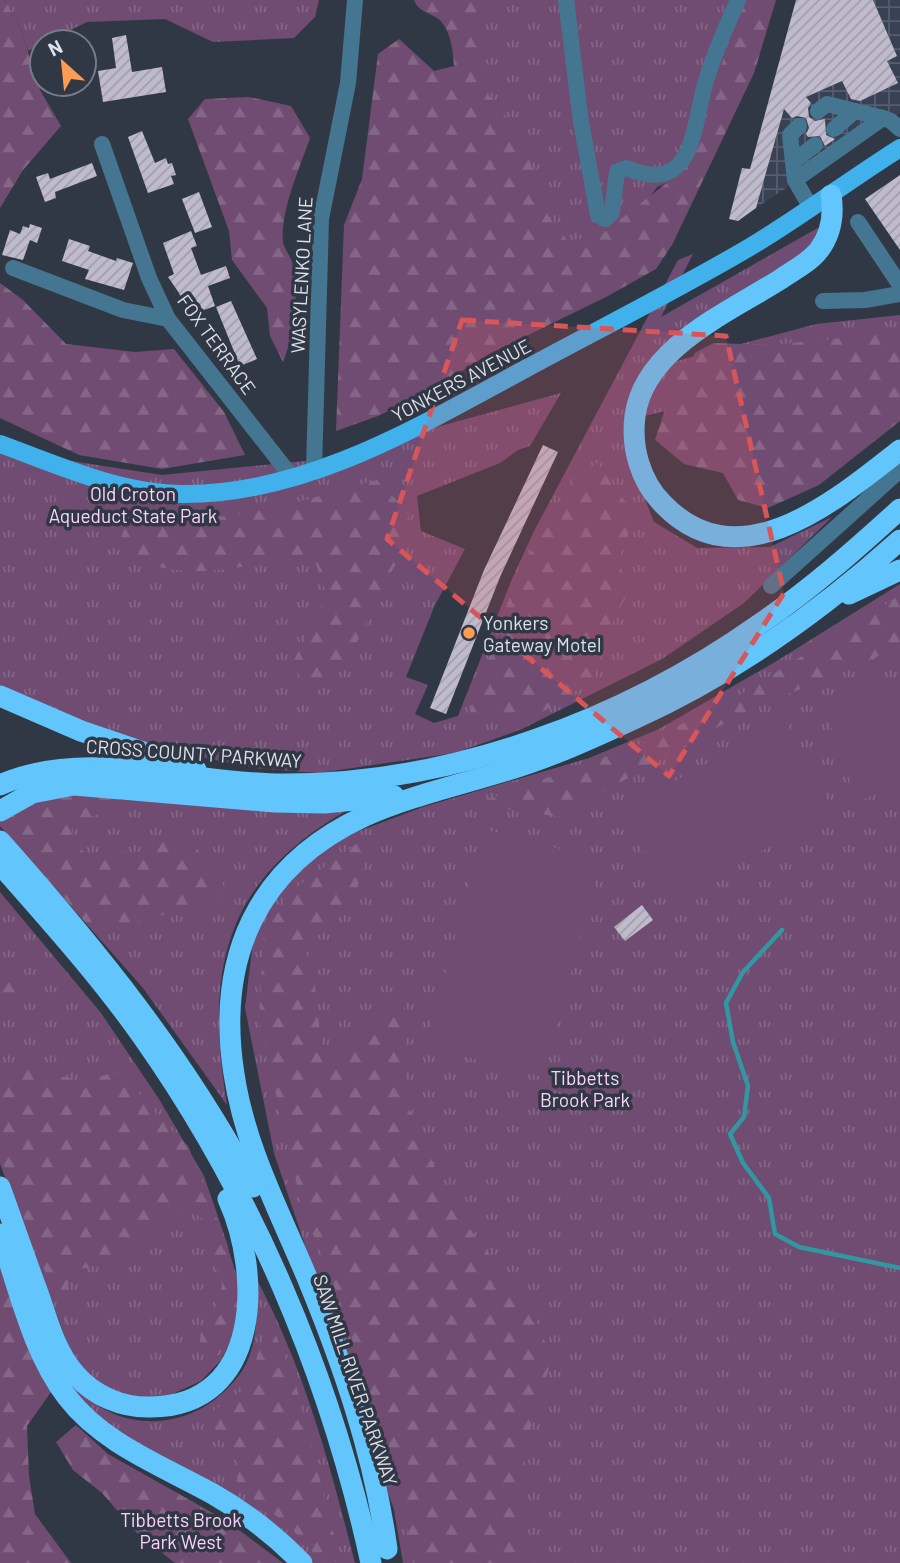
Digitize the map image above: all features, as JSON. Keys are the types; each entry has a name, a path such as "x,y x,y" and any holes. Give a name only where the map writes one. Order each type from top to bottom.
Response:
{"highway":[{"path":"831,195 832,222 818,252 686,339 652,371 640,393 635,416 634,439 639,463 653,493 678,518 717,535 747,537 779,530 812,513 900,450"},
{"name":"CROSS COUNTY PARKWAY","path":"0,785 32,774 82,768 238,783 331,783 410,773 503,750 574,724 667,680 759,625 813,585 900,509"},
{"path":"382,1558 379,1491 351,1395 318,1305 261,1174 246,1132 232,1054 232,982 240,947 255,912 276,881 302,855 333,833 367,815 537,760 639,717 730,668 810,614 900,540"},
{"path":"810,614 900,570"},
{"path":"0,696 81,731 238,783"},
{"path":"0,811 32,793 74,785 261,802 324,803 397,796 465,783"},
{"name":"SAW MILL RIVER PARKWAY","path":"0,841 141,1007 205,1102 240,1163 310,1309 344,1403 382,1558"},
{"name":"SAW MILL RIVER PARKWAY","path":"0,864 96,975 172,1080 226,1170 282,1286 382,1558"},
{"path":"0,1188 57,1347 81,1380 104,1396 134,1406 168,1406 199,1394 220,1377 238,1350 248,1317 249,1285 235,1217 194,1135 172,1080"},
{"path":"0,1234 43,1354 61,1389 77,1408 118,1442 253,1520 302,1563"}],"main road":[{"name":"YONKERS AVENUE","path":"0,444 100,479 159,493 207,493 291,476 358,456 408,432 748,248 900,148"}],"street":[{"name":"WASYLENKO LANE","path":"314,470 321,219 348,83 355,0"},
{"path":"566,0 581,122 598,215 605,219 612,212 617,172 626,168 645,175 659,176 672,170 690,149 713,57 738,0"},
{"path":"818,111 827,104 893,121"},
{"path":"834,129 855,111"},
{"path":"795,180 893,121"},
{"path":"799,127 790,135 795,180 811,208"},
{"name":"FOX TERRACE","path":"102,144 149,278 168,319 291,476"},
{"path":"794,161 815,145"},
{"path":"858,222 900,285"},
{"path":"13,268 123,310 168,319"},
{"path":"823,301 865,300 900,294"},
{"path":"771,586 900,470"}],"highlighted area":[{"path":"462,320 726,336 784,593 669,776 387,539"}],"shaded area":[{"path":"873,0 900,0 900,113 756,208 777,133 778,118 793,103 897,56"}],"green space":[{"path":"0,0 5,0 21,29 28,51 28,98 45,98 61,126 23,170 0,208"},
{"path":"5,0 319,0 315,17 294,38 213,42 165,19 87,22 75,28 28,28 28,51 21,29"},
{"path":"414,0 477,0 478,47 489,96 520,133 549,218 567,240 597,238 688,166 743,0 776,0 754,73 672,245 656,269 606,297 491,353 427,392 378,416 336,431 344,225 362,179 378,54 399,39 434,71 454,66 451,42 441,21 419,7"},
{"path":"461,0 753,0 695,171 657,187 610,252 521,268"},
{"path":"249,97 291,106 310,138 292,189 283,230 284,245 294,273 296,299 293,326 283,362 270,336 267,308 232,260 229,231 188,119 205,99"},
{"name":"Old Croton Aqueduct State Park","path":"823,225 819,242 651,368 816,324 900,315 900,379 736,394 628,420 629,459 654,522 697,548 770,547 832,517 744,603 662,659 520,730 455,753 318,773 253,768 158,748 53,715 0,688 0,450 162,475 316,460 561,393 530,446 518,450 500,463 417,496 421,531 465,549 434,607 406,677 428,685 415,714 434,723 458,716 512,579 534,531 678,260 693,254 661,317"},
{"path":"0,283 23,300 66,344 135,352 174,349 224,412 245,455 162,469 79,455 0,418"},
{"path":"900,334 900,421 819,485 768,508 738,500 723,473 684,464 655,440 673,384 696,352 714,343 772,345"},
{"path":"597,463 635,515 618,563 631,588 614,618 607,646 592,681 544,711 500,722 489,712 469,714 518,574 573,480"},
{"path":"377,480 407,511 414,537 386,581 347,659 324,681 307,689 292,664 327,596 312,553 237,567 187,571 163,568 139,560 117,546 129,519 193,521 276,508"},
{"name":"Tibbetts Brook Park","path":"900,584 900,1563 403,1563 394,1510 274,1153 245,1008 256,916 305,860 338,839 423,807 589,758 659,729 775,662"},
{"path":"900,595 900,647 741,714 559,817 475,804 646,742 738,696"},
{"path":"900,677 900,786 857,801 823,704"},
{"path":"786,722 834,812 669,901 620,810"},
{"path":"111,793 126,804 72,824 72,840 88,856 106,851 136,853 162,841 193,840 206,866 226,888 212,906 170,913 95,933 0,826 25,810 52,800"},
{"path":"40,797 351,808 308,836 275,866 250,897 233,932 223,970 219,1011 227,1105 143,988 0,826 0,818"},
{"path":"484,829 601,860 543,1077 426,1046"},
{"path":"372,833 353,904 303,940 315,985 324,1073 372,1019 404,1000 406,1102 452,1206 532,1311 552,1358 526,1443 519,1563 413,1563 407,1528 343,1308 302,1207 259,1020 264,932 294,889"},
{"path":"0,892 101,1013 159,1099 204,1176 228,1246 238,1327 221,1360 201,1381 168,1396 140,1400 103,1390 76,1366 0,1164"},
{"path":"0,966 20,990 0,1000"},
{"path":"0,1061 84,1082 111,1073 130,1076 142,1100 188,1146 238,1280 238,1327 219,1355 199,1355 201,1330 216,1306 222,1285 206,1221 187,1208 167,1220 142,1246 126,1256 69,1271 66,1325 0,1156"},
{"name":"Tibbetts Brook Park West","path":"0,1268 28,1344 51,1392 27,1426 29,1476 35,1514 71,1563 0,1563"},
{"path":"257,1280 303,1383 326,1454 355,1563 308,1563 133,1445 70,1391 75,1386 94,1403 115,1414 137,1420 160,1421 204,1407 223,1393 240,1374 251,1353 256,1329"},
{"path":"269,1318 296,1385 334,1535 336,1561 320,1561 282,1520 236,1488 239,1461 215,1432 214,1410 248,1386"},
{"name":"Tibbetts Brook Park West","path":"76,1425 108,1454 227,1521 283,1563 175,1563 137,1533 102,1493 73,1470 56,1442"}],"building":[{"path":"796,0 873,0 897,56 887,61 898,83 860,101 851,99 842,81 806,97 811,103 808,108 809,117 815,121 825,119 826,135 835,139 825,146 820,136 808,137 806,118 792,118 784,109 756,208 738,221 729,219 742,168 750,169"},
{"path":"126,35 132,72 162,67 166,92 103,102 98,71 116,68 112,38"},
{"path":"142,131 155,163 166,158 168,164 172,163 176,175 171,176 174,184 148,193 128,137"},
{"path":"92,163 97,176 55,192 56,198 45,202 36,177 48,173 50,179"},
{"path":"900,175 900,250 865,199"},
{"path":"199,192 212,227 195,233 182,199"},
{"path":"30,224 42,228 37,243 30,240 23,260 2,255 10,230 20,234 23,226 29,228"},
{"path":"191,231 197,246 191,248 201,275 226,266 230,278 208,286 215,306 188,316 179,293 168,277 174,274 163,243"},
{"path":"69,239 90,246 88,251 116,261 117,258 133,263 124,290 85,279 89,270 62,261"},
{"path":"231,301 257,359 240,366 216,307"},
{"name":"Yonkers Gateway Motel","path":"543,445 558,452 500,577 446,714 430,708 484,570"},
{"path":"642,905 653,920 625,941 614,927"}],"waterway":[{"path":"782,930 743,972 726,1003 733,1042 748,1086 744,1117 730,1134 743,1163 769,1198 775,1234 799,1247 900,1268"}],"place":[{"name":"Yonkers Gateway Motel","path":"469,633"}]}
